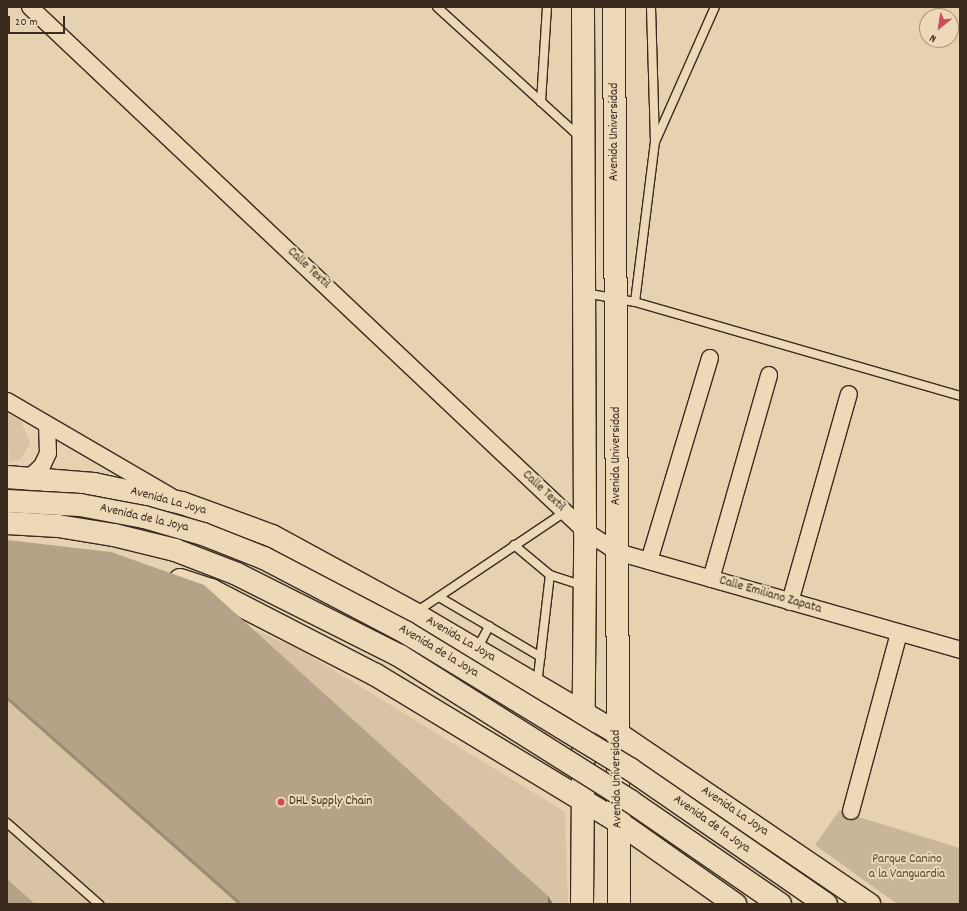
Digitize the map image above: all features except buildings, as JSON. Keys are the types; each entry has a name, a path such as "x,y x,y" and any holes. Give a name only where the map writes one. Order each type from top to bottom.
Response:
{"main road":[{"path":"582,904 582,712 585,531 583,7"},
{"name":"Avenida Universidad","path":"614,7 626,300 617,552 617,733 620,823 619,904"},
{"name":"Avenida La Joya","path":"7,477 30,477 94,484 182,503 272,536 415,614 617,733 869,904"},
{"name":"Avenida de la Joya","path":"7,501 80,505 144,517 204,534 264,558 407,633 630,769 826,904"},
{"name":"Avenida de la Joya","path":"7,523 58,526 114,535 175,550 237,574 400,656 630,801 780,904"},
{"path":"159,574 211,590 376,675 583,802 620,823 735,904"}],"street":[{"name":"Calle Textil","path":"30,7 585,531"},
{"path":"649,561 710,358"},
{"path":"711,579 769,374"},
{"path":"790,602 849,394"},
{"path":"7,401 182,503"},
{"path":"30,477 42,466 48,453 47,425"},
{"name":"Calle Emiliano Zapata","path":"585,531 617,552 960,650"},
{"path":"851,810 899,633"}],"lane":[{"path":"437,7 584,141"},
{"path":"541,102 547,7"},
{"path":"626,300 655,142 651,7"},
{"path":"655,142 715,7"},
{"path":"584,292 626,300 960,396"},
{"path":"415,614 514,544 565,512"},
{"path":"514,544 550,575 584,586"},
{"path":"537,685 550,575"},
{"path":"439,597 541,657"},
{"path":"476,650 489,626"},
{"path":"7,823 99,904"}],"shaded area":[{"path":"7,413 21,421 30,443 21,459 9,462"},
{"name":"DHL Supply Chain","path":"7,561 131,577 299,649 565,812 568,904 7,904"}],"green space":[{"name":"Parque Canino a la Vanguardia","path":"839,811 960,848 960,904 897,904 815,845"}],"place":[{"name":"DHL Supply Chain","path":"281,802"}]}
